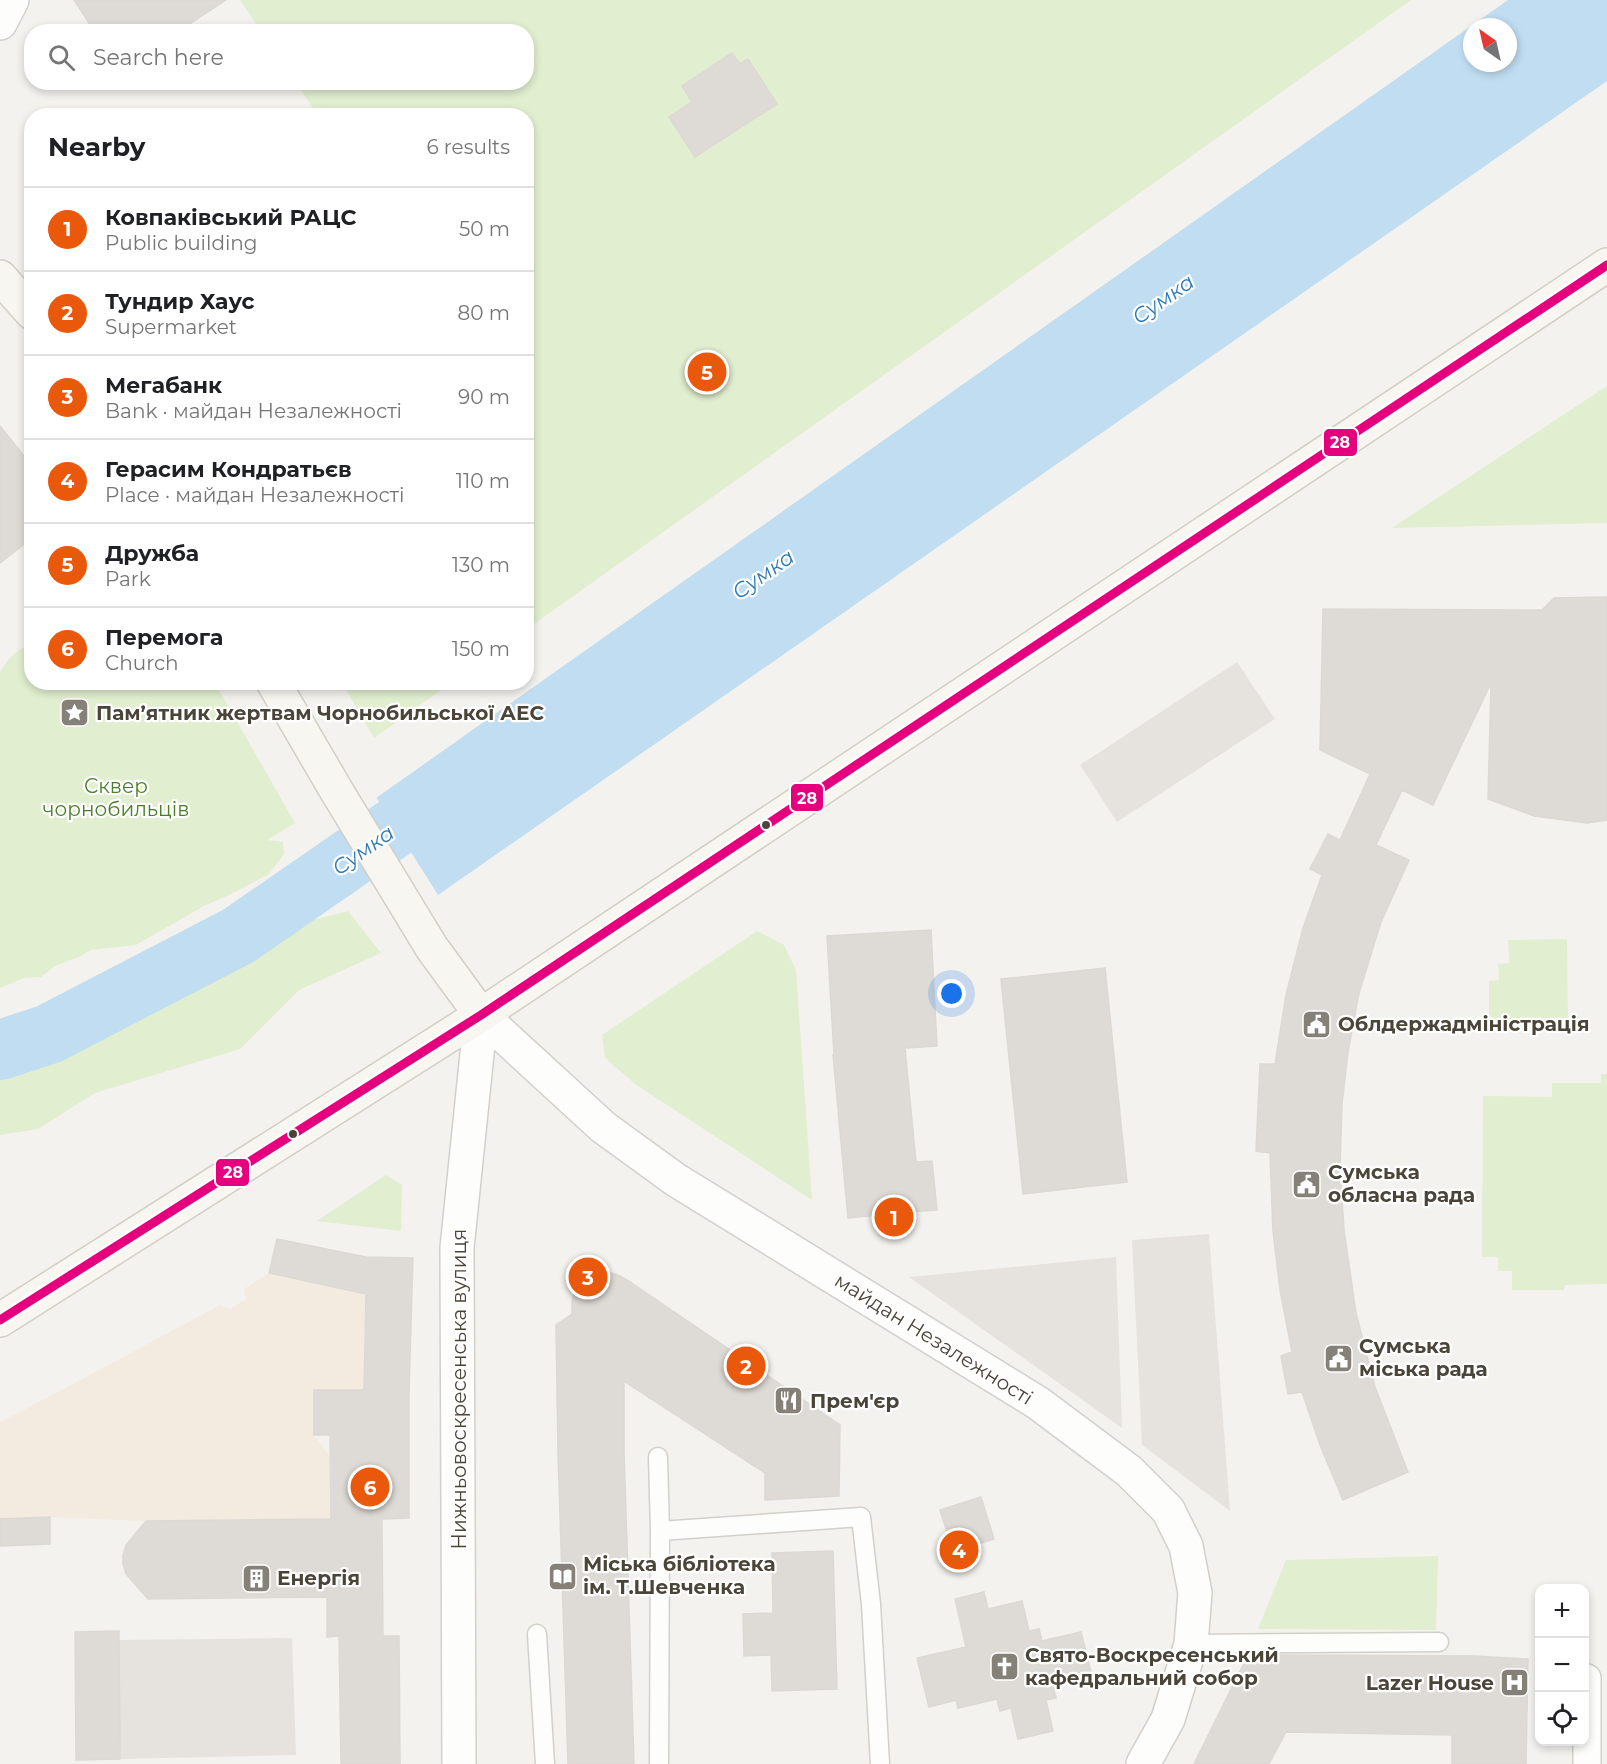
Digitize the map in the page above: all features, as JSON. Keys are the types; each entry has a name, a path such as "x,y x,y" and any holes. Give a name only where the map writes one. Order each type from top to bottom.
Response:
{"main road":[{"path":"0,1320 481,1014 1607,265"},
{"path":"0,277 24,305"},
{"path":"278,690 432,948 481,1014"}],"street":[{"path":"0,23 12,0"},
{"name":"майдан Незалежності","path":"481,1014 603,1126 676,1180 1038,1403 1129,1470 1168,1510 1186,1546 1195,1593 1191,1644 1168,1719 1143,1764"},
{"name":"Нижньовоскресенська вулиця","path":"459,1764 457,1248 481,1014"},
{"path":"1587,1692 1587,1764"}],"lane":[{"path":"658,1457 659,1764"},
{"path":"660,1530 861,1517 871,1604 880,1764"},
{"path":"537,1634 545,1764"},
{"path":"1191,1644 1439,1642"}],"shaded area":[{"path":"1237,662 1275,719 1117,822 1080,765"},
{"path":"1209,1234 1230,1511 1142,1445 1132,1240"},
{"path":"1116,1257 1122,1428 909,1277"},
{"path":"269,1273 366,1294 364,1390 314,1390 314,1435 330,1457 331,1519 140,1521 50,1517 0,1519 0,1422 220,1305 230,1309 246,1299 244,1289"},
{"path":"292,1638 296,1755 120,1759 119,1640"}],"green space":[{"path":"240,0 1411,0 534,624 534,108 313,108 301,90 534,90 534,24 256,24"},
{"path":"1607,386 1607,523 1392,528"},
{"name":"Сквер чорнобильців","path":"24,648 24,690 219,690 295,823 267,840 283,842 284,854 269,874 204,906 136,945 91,950 55,966 41,977 24,978 0,988 0,672"},
{"path":"346,690 441,690 374,738"},
{"path":"348,911 381,953 299,990 240,1049 95,1093 38,1129 0,1135 0,1071 49,1043 99,1035 194,967 238,932 290,926"},
{"path":"757,931 784,945 796,970 812,1200 635,1084 605,1058 602,1035"},
{"path":"1567,939 1568,1018 1489,1020 1489,981 1499,980 1498,964 1509,963 1508,940"},
{"path":"1601,1074 1607,1074 1607,1284 1565,1285 1564,1290 1512,1290 1512,1271 1498,1271 1498,1257 1482,1257 1483,1096 1552,1097 1552,1083 1601,1083"},
{"path":"386,1175 402,1185 401,1231 317,1221"},
{"path":"1438,1556 1436,1630 1258,1629 1286,1560"}],"water":[{"path":"1508,0 1607,0 1607,81 438,895 376,798 529,690 534,690 534,687 1463,32 1463,72 1517,72 1517,18 1482,18"}],"pier":[{"path":"375,795 440,897 436,896 374,800"}],"building":[{"path":"74,0 226,0 189,24 90,24"},
{"path":"732,53 740,64 748,59 777,104 695,157 669,117 692,102 682,86"},
{"path":"0,426 24,456 24,544 0,563"},
{"name":"Облдержадміністрація","path":"1607,597 1607,820 1587,823 1534,816 1488,799 1491,683 1433,805 1402,790 1376,845 1409,860 1381,922 1359,993 1348,1052 1342,1104 1340,1170 1344,1230 1356,1313 1375,1387 1408,1472 1343,1500 1320,1445 1302,1392 1288,1394 1281,1356 1292,1352 1280,1290 1273,1231 1270,1153 1256,1151 1260,1064 1275,1064 1286,995 1303,928 1322,875 1310,869 1328,834 1340,840 1370,774 1320,750 1323,609 1542,610 1554,598"},
{"path":"931,930 937,1046 905,1048 916,1162 932,1161 937,1210 907,1212 908,1224 881,1226 880,1215 848,1218 833,1055 827,936"},
{"path":"1105,968 1127,1182 1023,1194 1001,979"},
{"path":"277,1239 366,1257 413,1258 409,1390 409,1518 382,1519 383,1636 399,1636 400,1764 341,1764 339,1636 327,1637 327,1597 148,1599 126,1574 123,1564 126,1545 146,1521 331,1519 330,1435 314,1435 314,1390 364,1390 366,1294 269,1273"},
{"path":"608,1272 627,1280 840,1425 839,1496 765,1500 765,1473 624,1381 624,1451 634,1764 568,1764 556,1325 572,1314 574,1293 580,1284 588,1277"},
{"path":"981,1497 994,1539 953,1552 940,1510"},
{"path":"50,1517 50,1544 0,1546 0,1519"},
{"path":"833,1551 837,1689 772,1691 771,1655 744,1656 743,1614 773,1613 772,1553"},
{"name":"Свято-Воскресенський кафедральний собор","path":"984,1592 988,1609 1022,1601 1029,1631 1039,1629 1042,1641 1081,1632 1092,1676 1053,1686 1056,1698 1046,1700 1053,1731 1018,1739 1011,1708 1000,1711 997,1699 958,1708 956,1700 929,1707 917,1658 966,1647 955,1599"},
{"path":"119,1631 120,1759 76,1760 75,1632"},
{"path":"1248,1655 1475,1656 1528,1659 1526,1764 1452,1764 1452,1735 1286,1732 1269,1764 1194,1764"}],"waterway":[{"name":"Сумка","path":"0,1050 49,1034 238,936 462,781"}],"transit line":[{"name":"28","path":"0,1320 481,1015 1607,265"}],"place":[{"name":"Дружба","path":"707,372"},
{"name":"Пам’ятник жертвам Чорнобильської АЕС","path":"75,713"},
{"name":"Облдержадміністрація","path":"1317,1024"},
{"name":"Сумська обласна рада","path":"1307,1184"},
{"name":"Ковпаківський РАЦС","path":"894,1217"},
{"name":"Мегабанк","path":"588,1277"},
{"name":"Сумська міська рада","path":"1338,1358"},
{"name":"Тундир Хаус","path":"746,1366"},
{"name":"Прем'єр","path":"789,1401"},
{"name":"Перемога","path":"370,1487"},
{"name":"Герасим Кондратьєв","path":"959,1550"},
{"name":"Міська бібліотека ім. Т.Шевченка","path":"562,1576"},
{"name":"Енергія","path":"256,1578"},
{"name":"Свято-Воскресенський кафедральний собор","path":"1004,1667"},
{"name":"Lazer House","path":"1515,1683"}]}
